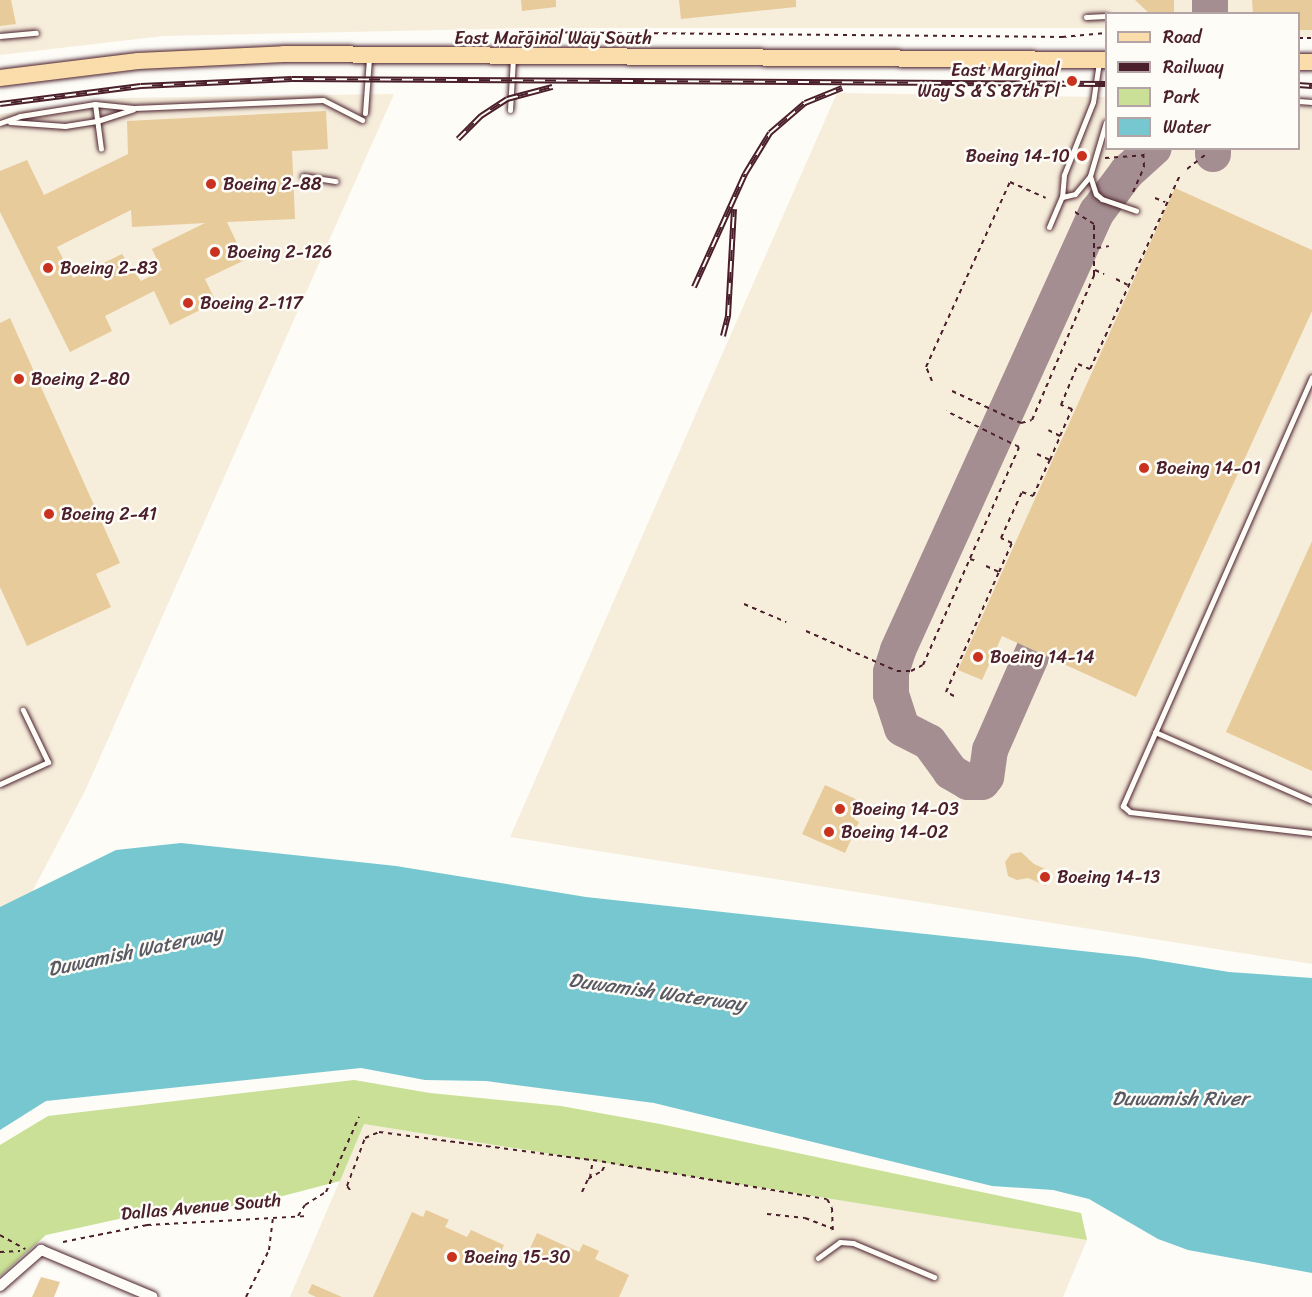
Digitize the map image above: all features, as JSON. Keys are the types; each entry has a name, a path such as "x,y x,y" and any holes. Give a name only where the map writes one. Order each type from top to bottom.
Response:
{"main road":[{"name":"East Marginal Way South","path":"0,78 138,61 284,54 513,58 1103,60"}],"street":[{"path":"0,1286 41,1250 153,1297"}],"lane":[{"path":"1086,17 1105,16"},
{"path":"0,36 36,33"},
{"path":"365,113 369,56"},
{"path":"510,110 513,58"},
{"path":"1049,227 1062,197 1064,175 1093,102 1103,60"},
{"path":"9,122 20,116 94,104 134,108 323,100 362,120"},
{"path":"94,104 101,149"},
{"path":"0,123 48,126 97,122 134,108"},
{"path":"1062,197 1075,194 1090,176 1105,129"},
{"path":"303,176 336,181"},
{"path":"1090,176 1096,194 1102,199 1136,210"},
{"path":"1312,377 1155,732 1125,809 1312,833"},
{"path":"0,784 48,762 22,710"},
{"path":"1155,732 1312,801"},
{"path":"818,1258 833,1246 854,1243 934,1276"}],"path":[{"path":"519,32 1014,36 1105,33"},
{"path":"1135,190 1144,167 1143,150"},
{"path":"1187,169 1206,154"},
{"path":"1104,157 1144,155"},
{"path":"954,696 946,692 1012,543 1001,538 1022,492 1033,496 1072,409 1061,405 1078,364 1090,369 1165,202 1179,177"},
{"path":"932,381 927,367 1010,182 1046,198"},
{"path":"1155,198 1165,202"},
{"path":"952,391 1021,423 1030,422 1095,270 1097,248 1094,224 1072,210"},
{"path":"1097,248 1109,246"},
{"path":"1095,270 1104,274"},
{"path":"1116,279 1128,285"},
{"path":"1060,356 1066,359"},
{"path":"806,630 897,671 911,671 925,662 1019,447 946,411"},
{"path":"1048,430 1060,436"},
{"path":"1036,454 1050,460"},
{"path":"970,559 976,561"},
{"path":"986,566 999,572"},
{"path":"744,604 786,622"},
{"path":"911,671 912,678"},
{"path":"298,1216 305,1205 326,1192 359,1117"},
{"path":"350,1190 347,1186 365,1138 379,1132 606,1162 827,1199 832,1208 833,1246"},
{"path":"582,1192 590,1178 592,1160"},
{"path":"590,1178 602,1171 606,1162"},
{"path":"767,1214 805,1218 833,1229"},
{"name":"Dallas Avenue South","path":"63,1242 147,1225 306,1216"},
{"path":"246,1297 269,1250 273,1218"},
{"path":"0,1236 29,1254"},
{"path":"0,1252 20,1251"}],"shaded area":[{"path":"0,0 1312,0 1312,38 1300,37 1300,12 1105,12 1105,28 529,28 163,36 0,55"},
{"path":"837,93 1105,97 1105,150 1300,150 1300,100 1312,100 1312,964 510,837"},
{"path":"394,94 85,791 32,892 0,907 0,114 121,98"},
{"path":"364,1124 1087,1240 1063,1297 290,1297"}],"green space":[{"path":"354,1080 430,1093 561,1106 660,1124 1081,1213 1087,1240 364,1124 340,1181 248,1205 146,1213 46,1235 0,1276 0,1145 48,1116"}],"water":[{"name":"Duwamish River","path":"181,843 396,866 586,897 1137,957 1229,972 1312,978 1312,1273 1188,1250 1158,1239 1089,1199 1053,1190 992,1186 654,1103 486,1081 425,1080 361,1068 46,1101 0,1130 0,907 116,850"}],"building":[{"path":"0,0 11,0 16,24 0,26"},
{"path":"521,0 556,0 556,7 522,11"},
{"path":"679,0 796,0 796,7 681,19"},
{"path":"1135,0 1174,0 1174,12 1148,12"},
{"path":"1252,0 1312,0 1312,30 1300,30 1300,12 1253,12"},
{"path":"326,111 328,149 292,151 295,219 227,222 245,260 205,279 216,302 170,325 154,291 105,316 112,331 70,352 0,212 0,171 27,160 44,195 128,154 127,121","holes":["131,210 132,227 205,223 152,249 162,270 141,281 122,254 73,278 57,247"]},
{"name":"Boeing 14-01","path":"1175,188 1312,250 1312,311 1136,697 1002,636 982,680 958,670"},
{"name":"Boeing 2-41","path":"10,318 120,563 96,574 111,607 27,646 0,587 0,323"},
{"path":"1312,541 1312,771 1226,732"},
{"path":"825,785 862,802 854,819 859,822 845,853 802,834"},
{"path":"1021,852 1034,864 1052,872 1046,886 1028,878 1017,880 1008,876 1005,862 1011,854"},
{"name":"Boeing 15-30","path":"426,1210 449,1220 445,1227 467,1237 471,1230 504,1245 501,1252 524,1262 537,1233 579,1252 583,1244 599,1251 595,1259 629,1275 619,1297 373,1297 412,1212 423,1217"},
{"path":"41,1277 60,1282 54,1297 32,1297"},
{"path":"312,1284 342,1297 316,1297 308,1293"}],"taxiway":[{"path":"1210,0 1210,12"},
{"path":"1034,650 990,750 986,777 982,782 968,782 951,772 929,742 902,728 891,695 891,672 898,650 1097,212 1127,172 1152,150"}],"railway":[{"path":"0,104 141,86 292,79 1105,84"},
{"path":"1300,85 1312,86"},
{"path":"458,139 481,116 507,99 552,87"},
{"path":"694,287 745,174 770,133 805,103 842,88"},
{"path":"723,336 728,316 734,209"}],"place":[{"name":"East Marginal Way S & S 87th Pl","path":"1072,81"},
{"name":"Boeing 14-10","path":"1082,156"},
{"name":"Boeing 2-88","path":"211,184"},
{"name":"Boeing 2-126","path":"215,252"},
{"name":"Boeing 2-83","path":"48,268"},
{"name":"Boeing 2-117","path":"188,303"},
{"name":"Boeing 2-80","path":"19,379"},
{"name":"Boeing 14-01","path":"1144,468"},
{"name":"Boeing 2-41","path":"49,514"},
{"name":"Boeing 14-14","path":"978,657"},
{"name":"Boeing 14-03","path":"840,809"},
{"name":"Boeing 14-02","path":"829,832"},
{"name":"Boeing 14-13","path":"1045,877"},
{"name":"Boeing 15-30","path":"452,1257"}],"water label":[{"name":"Duwamish Waterway","path":"135,951"},
{"name":"Duwamish Waterway","path":"657,992"}]}
